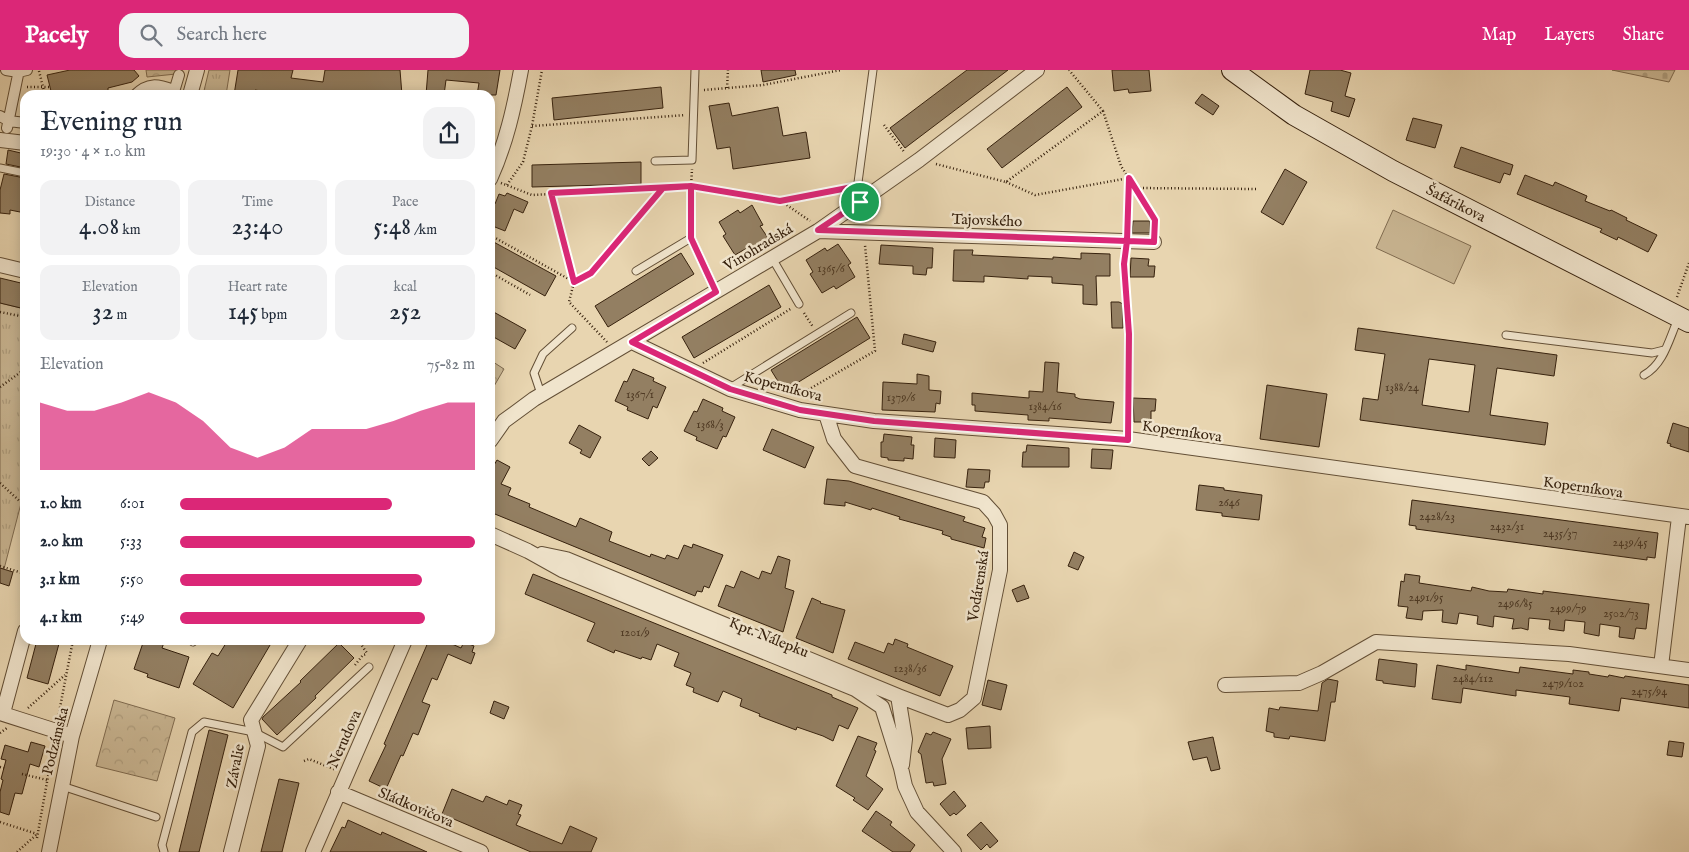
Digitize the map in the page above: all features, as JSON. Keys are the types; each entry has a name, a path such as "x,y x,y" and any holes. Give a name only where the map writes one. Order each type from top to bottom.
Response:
{"main road":[{"name":"Šafárikova","path":"1232,70 1266,97 1324,133 1392,171 1680,317"}],"street":[{"path":"4,126 21,71 6,70"},
{"path":"191,90 197,70"},
{"path":"495,181 498,162 511,121 521,70"},
{"name":"Vinohradská","path":"495,434 504,421 543,393 716,292 772,258 816,227 860,202 919,160 1037,70"},
{"path":"174,90 180,75"},
{"path":"140,90 160,80 170,90"},
{"path":"4,126 20,118"},
{"path":"4,126 20,124"},
{"path":"4,126 20,139"},
{"name":"Tajovského","path":"816,227 863,233 1154,242"},
{"path":"0,265 20,270"},
{"name":"Koperníkova","path":"632,342 730,389 800,410 874,421 1128,440 1684,517 1661,666"},
{"name":"Vodárenská","path":"826,414 834,439 855,466 983,502 994,514 1000,525 1000,570 974,698 960,710 948,715 898,696"},
{"name":"Kpt. Nálepku","path":"495,536 528,551 562,570 855,689 882,707 905,786 916,812 954,852"},
{"path":"528,551 566,559 898,696 905,739 901,768"},
{"path":"1225,685 1299,683 1322,674 1376,642 1569,654 1689,670"},
{"path":"21,645 1,713 72,736"},
{"name":"Podzámska","path":"49,852 72,736 99,645"},
{"name":"Závalie","path":"231,852 258,746 251,720 297,645"},
{"name":"Nerudova","path":"313,852 403,645"},
{"name":"Sládkovičova","path":"338,792 481,852"}],"lane":[{"path":"655,161 692,160 696,70"},
{"path":"860,202 858,186 873,70"},
{"path":"0,168 20,172"},
{"path":"636,271 691,238 716,292"},
{"path":"772,258 799,304"},
{"path":"730,389 851,313"},
{"path":"1644,375 1653,369 1680,317"},
{"path":"543,393 539,388 534,373 543,354 572,328"},
{"path":"1506,335 1652,353 1664,350"},
{"path":"164,852 162,845 192,732 204,722 254,732 284,748 370,668"},
{"path":"61,786 156,817"}],"path":[{"path":"38,70 44,90"},
{"path":"507,185 523,162 532,126 542,70"},
{"path":"727,88 728,70"},
{"path":"695,91 763,84 841,70"},
{"path":"1069,70 1103,112 1121,166 1155,220 1154,242"},
{"path":"15,87 50,87"},
{"path":"1006,182 1103,112"},
{"path":"532,126 694,114"},
{"path":"884,126 908,157"},
{"path":"691,238 692,160"},
{"path":"930,162 1006,182 1035,195 1129,178"},
{"path":"1128,440 1129,334 1124,264 1127,241 1129,178"},
{"path":"495,181 532,194 691,186 780,201 858,186"},
{"path":"574,282 591,273 663,188"},
{"path":"1135,188 1257,188"},
{"path":"551,193 574,282 569,302 610,345"},
{"path":"780,201 816,227"},
{"path":"782,404 875,351 863,233"},
{"path":"495,238 574,282"},
{"path":"1680,317 1689,263"},
{"path":"495,275 530,296"},
{"path":"691,370 799,304 817,334"},
{"path":"0,312 20,317"},
{"path":"0,387 20,373"},
{"path":"0,484 20,502"},
{"path":"0,566 20,572"},
{"path":"36,843 72,645"},
{"path":"361,645 368,656 370,668"},
{"path":"17,719 66,674"},
{"path":"304,761 309,759 342,773"},
{"path":"22,774 47,780"},
{"path":"0,822 37,834"},
{"path":"18,852 37,834"}],"green space":[{"path":"146,70 178,70 176,74 147,77"},
{"path":"209,70 230,70 227,90 204,90"},
{"path":"1612,70 1675,70 1669,82"},
{"path":"1393,210 1471,246 1454,284 1376,248"},
{"path":"0,303 20,308 20,507 4,569 0,568"},
{"path":"495,363 504,369 495,384"},
{"path":"114,700 175,718 157,781 96,766"}],"building":[{"path":"70,70 134,70 139,76 132,82 108,88 108,90 51,90 47,75"},
{"path":"238,70 293,70 291,78 323,82 325,70 400,70 402,90 255,90 235,90"},
{"path":"428,70 500,70 496,95 495,90 478,90 479,83 446,80 445,90 426,90"},
{"path":"761,70 795,70 796,75 763,82"},
{"path":"967,70 1008,70 905,148 890,128"},
{"path":"1112,70 1149,70 1151,91 1129,93 1128,89 1114,91"},
{"path":"1310,70 1340,70 1351,73 1345,96 1355,99 1349,117 1331,111 1333,102 1305,94"},
{"path":"661,87 663,108 554,120 552,98"},
{"path":"1067,87 1082,107 1002,168 987,149"},
{"path":"1202,94 1219,106 1213,115 1195,103"},
{"path":"729,103 732,116 778,107 783,136 806,132 810,158 733,169 730,147 717,149 709,106"},
{"path":"1413,118 1442,125 1435,148 1406,140"},
{"path":"1461,147 1513,165 1510,175 1504,173 1500,183 1454,167"},
{"path":"8,150 20,153 20,167 6,164"},
{"path":"641,162 641,184 532,187 532,165"},
{"path":"1285,169 1307,182 1283,225 1261,212"},
{"path":"4,174 20,177 20,212 10,210 10,214 0,213 0,190"},
{"path":"1525,175 1553,186 1555,182 1587,196 1585,201 1611,210 1627,218 1626,220 1657,235 1648,252 1618,237 1617,240 1600,232 1602,229 1517,194"},
{"path":"507,193 528,202 523,213 514,209 505,231 495,227 495,204 499,194 505,196"},
{"path":"752,205 763,225 760,226 768,238 749,250 747,248 735,255 723,236 726,234 719,222 738,210 740,213"},
{"path":"1133,221 1150,221 1150,233 1132,233"},
{"path":"495,243 556,276 545,296 495,268"},
{"path":"838,244 851,263 848,265 855,277 836,289 834,286 822,293 810,274 813,272 806,260 825,248 827,251"},
{"path":"881,245 933,248 932,268 927,268 926,275 913,274 913,266 879,264"},
{"path":"954,250 973,250 972,255 1053,259 1053,257 1081,259 1081,253 1110,254 1110,276 1096,276 1097,305 1083,304 1083,285 1052,283 1052,277 1028,276 1028,279 984,276 984,282 953,281"},
{"path":"681,253 694,274 608,327 595,306"},
{"path":"1131,258 1149,259 1148,266 1155,266 1154,277 1130,277"},
{"path":"0,278 20,283 20,308 0,303"},
{"path":"769,285 781,307 694,358 682,337"},
{"path":"1111,302 1123,304 1123,328 1112,328"},
{"path":"495,313 526,330 515,349 495,338"},
{"path":"857,317 870,338 784,391 771,370"},
{"path":"1358,328 1557,355 1554,376 1497,368 1490,415 1548,423 1545,445 1360,420 1363,398 1378,400 1385,354 1355,350","holes":["1429,359 1475,365 1469,412 1422,405"]},
{"path":"904,334 936,342 933,352 902,344"},
{"path":"1045,362 1059,363 1057,392 1075,394 1075,397 1080,399 1114,402 1111,423 1049,418 1049,421 1028,420 1028,415 975,411 975,405 972,405 972,393 1029,398 1029,391 1043,392"},
{"path":"633,369 654,378 653,381 666,387 657,408 653,406 648,419 627,410 628,407 615,401 624,381 627,382"},
{"path":"917,374 929,376 929,390 941,391 940,404 936,403 935,412 882,410 883,382 917,384"},
{"path":"1267,385 1327,394 1319,447 1260,439"},
{"path":"1133,398 1156,399 1155,411 1151,411 1151,422 1134,422"},
{"path":"703,399 723,408 722,411 735,417 726,437 723,436 717,449 696,440 697,437 684,431 694,411 697,412"},
{"path":"1673,423 1689,428 1689,452 1670,446 1671,444 1667,443"},
{"path":"579,425 601,437 590,458 580,453 582,450 569,443"},
{"path":"772,429 814,447 805,468 763,450"},
{"path":"884,434 912,437 911,445 914,445 913,459 904,458 904,461 888,460 888,458 881,457 881,442 883,442"},
{"path":"935,438 956,440 955,458 934,457"},
{"path":"1027,445 1069,448 1069,467 1022,467 1023,452 1026,452"},
{"path":"1092,449 1113,450 1111,469 1091,468"},
{"path":"651,451 658,458 649,466 642,459"},
{"path":"497,460 510,467 501,484 511,488 508,495 530,504 529,507 576,527 580,518 612,532 609,541 650,557 651,554 665,559 667,555 678,559 684,545 692,548 693,544 723,555 709,588 704,586 702,592 697,591 695,596 495,514 495,463"},
{"path":"968,469 990,470 989,482 985,482 984,488 966,487"},
{"path":"827,479 849,481 965,517 963,521 985,528 982,537 986,538 984,548 951,539 951,537 942,534 943,531 899,519 900,517 872,508 871,510 845,502 845,506 824,504"},
{"path":"1199,485 1262,495 1259,520 1222,516 1222,513 1196,510"},
{"path":"1412,500 1658,533 1655,558 1647,557 1647,560 1416,529 1416,526 1409,525"},
{"path":"1074,552 1084,557 1078,570 1068,566"},
{"path":"778,556 790,560 785,588 794,591 783,632 718,606 726,585 734,588 741,571 759,579 762,571 771,574"},
{"path":"0,568 13,572 9,586 0,583"},
{"path":"533,574 832,695 832,697 858,708 848,729 839,725 833,741 797,727 796,730 759,716 760,714 740,706 742,699 723,691 718,702 693,692 694,688 686,685 691,673 674,666 679,653 657,644 651,660 642,657 641,659 615,650 614,653 587,641 595,623 525,594"},
{"path":"1405,574 1420,576 1419,583 1471,591 1472,587 1489,591 1507,592 1508,589 1543,594 1543,591 1649,604 1646,629 1636,628 1634,639 1619,637 1620,627 1600,624 1599,636 1584,633 1585,622 1565,620 1564,631 1549,629 1550,620 1529,618 1528,630 1521,628 1512,629 1514,619 1494,616 1493,627 1477,624 1478,616 1459,613 1457,624 1442,622 1443,610 1423,611 1422,620 1406,618 1408,607 1398,606 1401,581 1404,582"},
{"path":"1024,585 1029,598 1017,602 1012,590"},
{"path":"812,598 820,603 845,610 833,653 796,638"},
{"path":"895,639 908,644 907,647 953,666 940,696 848,659 855,642 884,653 888,643 893,645"},
{"path":"36,645 59,645 48,684 27,678"},
{"path":"142,645 163,645 162,648 189,657 179,688 147,677 148,674 134,669"},
{"path":"225,645 270,645 233,708 193,684 212,653 218,656"},
{"path":"337,645 341,645 354,658 277,735 262,719"},
{"path":"427,645 454,645 461,648 462,645 474,646 472,652 475,653 471,664 448,654 437,680 432,678 422,702 430,705 418,735 413,733 386,789 369,781 386,745 384,744"},
{"path":"1379,659 1417,664 1415,687 1383,683 1383,681 1376,680"},
{"path":"1437,665 1466,670 1466,665 1519,673 1520,667 1573,674 1573,670 1608,677 1609,675 1624,678 1625,676 1689,685 1689,708 1621,698 1619,711 1569,704 1570,697 1516,690 1516,696 1463,688 1461,703 1432,699"},
{"path":"1328,679 1338,681 1335,702 1331,702 1325,741 1290,736 1289,739 1274,737 1274,733 1266,731 1269,708 1279,710 1280,707 1318,711 1322,683"},
{"path":"988,680 1007,685 1001,710 982,705"},
{"path":"494,701 509,707 504,719 490,713"},
{"path":"990,726 991,748 968,749 966,728"},
{"path":"209,730 228,735 199,852 179,852"},
{"path":"933,732 951,739 942,759 946,784 934,786 933,782 926,783 921,754 918,752 926,733 931,735"},
{"path":"858,736 877,743 874,750 876,751 866,776 883,789 868,810 853,800 855,798 836,786"},
{"path":"1213,737 1220,769 1211,771 1207,757 1193,760 1188,742"},
{"path":"1669,741 1684,743 1682,757 1667,755"},
{"path":"31,742 45,746 39,767 30,764 22,794 15,793 9,815 0,812 0,792 3,780 1,779 6,760 1,759 5,745 28,752"},
{"path":"279,779 299,783 282,852 261,852"},
{"path":"452,789 483,802 486,796 507,805 509,800 522,805 518,814 521,815 516,825 562,844 570,826 597,838 591,852 531,852 442,814"},
{"path":"954,791 966,806 956,815 954,813 950,816 940,804"},
{"path":"876,811 892,822 890,825 915,845 910,852 893,852 862,831"},
{"path":"348,820 381,835 382,832 427,852 330,852 342,827 345,828"},
{"path":"981,822 998,841 990,848 987,844 981,850 967,835"}],"route":[{"path":"860,202 818,230 863,233 1127,241 1154,242 1155,220 1129,178 1127,241 1124,264 1129,334 1128,440 874,421 800,410 730,389 632,342 716,292 691,238 691,186 663,188 591,273 574,282 551,193 691,186 780,201 858,186 860,202"}]}
